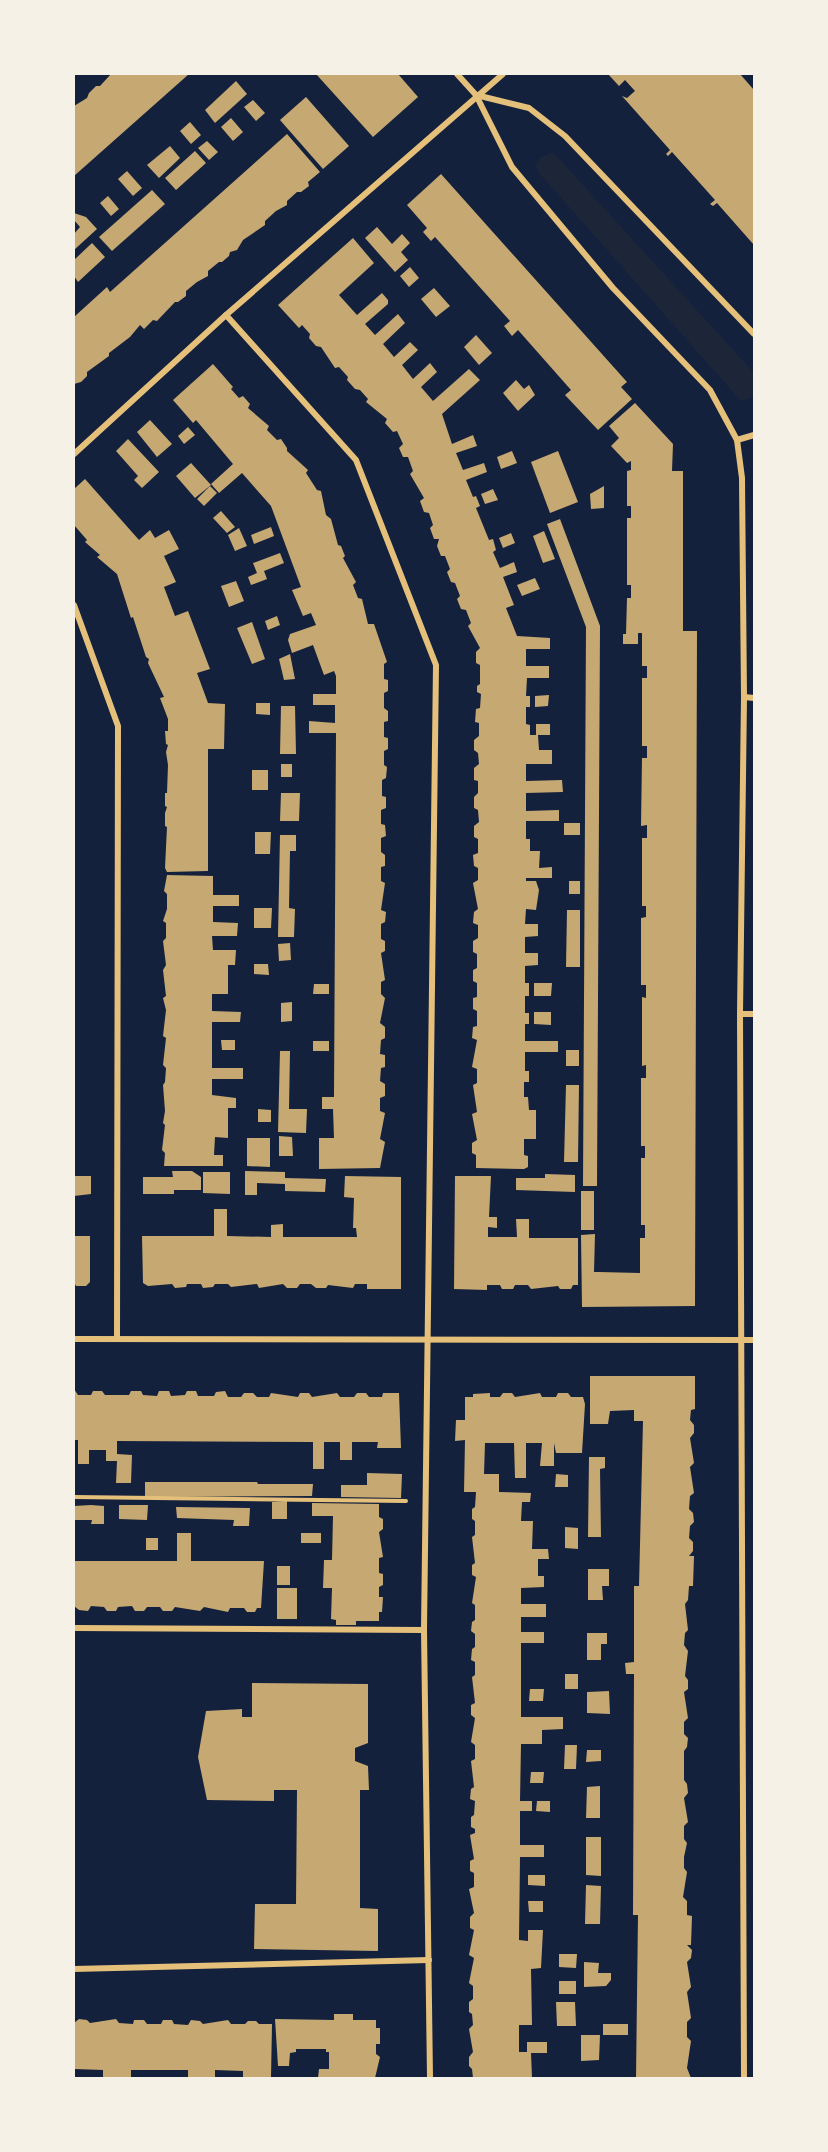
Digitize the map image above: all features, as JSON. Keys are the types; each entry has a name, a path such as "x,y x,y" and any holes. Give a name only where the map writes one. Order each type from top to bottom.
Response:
{"street":[{"path":"457,74 476,95 512,167 614,288 710,390 737,440 742,478 744,697 740,1014 744,2079"},
{"path":"74,453 226,315 476,95 503,74"},
{"path":"476,95 529,108 565,136 754,334"},
{"path":"226,315 356,460 436,665 424,1630 430,2079"},
{"path":"737,440 754,435"},
{"path":"74,605 118,726 117,1339"},
{"path":"744,697 754,698"},
{"path":"740,1014 754,1014"},
{"path":"74,1339 754,1340"},
{"path":"74,1628 424,1630"},
{"path":"74,1969 429,1960"}],"path":[{"path":"74,1497 426,1501"}],"shaded area":[{"path":"553,152 754,373 754,397 741,401 540,174 535,165 541,157"}],"building":[{"path":"111,74 189,74 74,176 74,106 87,98 96,86 100,86"},
{"path":"316,74 398,74 418,97 373,137"},
{"path":"608,74 740,74 754,90 754,245 717,203 713,206 710,204 715,200 672,152 668,156 666,154 670,150 622,96 627,98 635,91 625,80 619,86"},
{"path":"236,81 247,94 215,123 205,110"},
{"path":"306,97 349,146 323,169 280,120"},
{"path":"253,100 265,113 256,121 244,107"},
{"path":"231,118 243,132 233,141 221,127"},
{"path":"190,122 201,135 191,144 180,131"},
{"path":"287,134 320,172 308,182 309,186 297,192 287,201 287,205 265,221 265,225 243,240 237,250 230,252 229,256 208,271 208,276 186,291 186,296 175,302 157,321 153,320 144,329 140,325 130,337 109,353 109,356 87,372 87,376 81,382 74,384 74,317 107,287 110,292"},
{"path":"207,141 218,152 209,160 198,148"},
{"path":"170,146 180,158 159,178 147,165"},
{"path":"195,151 206,163 176,190 165,178"},
{"path":"127,171 142,188 133,196 118,179"},
{"path":"441,174 627,382 621,387 632,399 598,430 565,395 571,390 518,330 512,336 504,326 510,321 435,237 431,241 423,232 427,228 407,205"},
{"path":"152,190 165,204 112,251 99,237"},
{"path":"108,196 119,209 111,216 100,203"},
{"path":"74,213 86,217 97,229 74,250 74,234 80,227 74,220"},
{"path":"377,227 392,244 402,234 410,243 401,252 408,260 395,272 365,238"},
{"path":"353,238 374,263 339,295 357,315 382,293 388,300 388,304 365,324 375,335 398,314 405,323 383,344 394,357 410,342 418,350 402,365 413,379 430,363 437,372 421,387 433,401 469,369 480,380 442,414 452,444 473,435 477,446 456,453 463,470 484,463 487,472 466,480 473,497 476,496 480,506 476,508 489,540 493,539 496,550 493,552 500,568 514,562 517,572 503,577 514,605 506,608 517,636 550,638 550,649 526,649 526,666 549,666 549,678 527,678 526,696 530,696 530,707 526,707 526,724 530,725 530,735 536,735 536,724 550,724 550,735 538,735 539,750 552,750 552,764 526,764 526,781 562,780 563,792 526,793 526,811 559,810 559,821 526,821 526,839 530,839 530,851 540,851 539,868 552,867 552,878 526,878 526,881 536,881 539,890 536,910 526,909 525,924 538,924 538,936 525,937 525,953 538,953 538,965 525,966 525,983 529,983 529,996 525,996 525,1013 529,1013 529,1024 525,1024 525,1041 558,1041 558,1052 525,1052 525,1071 529,1071 529,1082 524,1082 524,1097 528,1097 529,1110 536,1110 536,1139 524,1139 524,1155 528,1156 528,1167 524,1169 476,1168 476,1155 472,1153 472,1143 477,1140 472,1114 477,1112 473,1085 477,1083 477,1069 472,1067 477,1040 472,1038 473,1027 477,1026 477,1011 473,1009 473,998 477,997 477,983 473,981 473,970 477,968 477,954 473,952 473,941 478,938 478,925 473,923 474,912 478,909 473,883 478,880 478,868 474,866 473,855 478,853 478,839 474,837 474,826 479,822 478,810 474,808 474,797 478,793 478,781 474,780 474,768 479,764 478,753 474,750 474,740 479,736 479,723 475,722 476,709 480,708 481,694 477,692 477,686 480,684 480,665 476,663 476,652 480,648 468,626 471,623 466,610 461,609 457,599 460,596 447,572 450,569 445,556 441,556 437,546 439,539 434,539 430,528 433,525 429,513 424,512 420,501 424,498 410,474 413,471 408,457 403,457 399,448 403,444 397,431 393,432 385,423 387,419 366,402 368,399 360,390 355,389 339,367 335,368 321,347 316,346 309,338 310,334 302,325 299,328 278,305"},
{"path":"92,243 105,257 78,282 74,276 74,260"},
{"path":"410,267 419,278 409,287 400,276"},
{"path":"434,288 450,306 436,317 421,299"},
{"path":"476,335 492,353 479,365 464,347"},
{"path":"213,364 233,387 231,389 239,398 243,396 250,404 248,408 269,426 267,430 277,440 281,439 287,451 308,470 306,473 317,490 321,491 326,515 331,519 338,545 341,546 345,556 343,558 356,582 353,585 358,598 362,599 368,624 374,624 387,662 384,664 384,679 388,680 388,691 384,693 384,708 388,711 388,721 384,722 384,737 388,738 388,749 384,751 384,765 387,767 386,778 382,780 382,796 386,797 386,808 381,810 381,824 385,825 386,836 381,838 381,852 385,855 385,866 381,867 381,881 385,883 381,910 386,912 385,922 381,924 381,939 385,941 385,951 381,953 385,980 381,982 381,994 385,998 380,1023 385,1027 385,1038 381,1040 380,1054 385,1055 385,1067 381,1068 380,1081 385,1084 385,1096 380,1098 380,1111 385,1113 380,1139 385,1142 380,1168 319,1169 319,1138 334,1138 333,1109 322,1109 322,1097 334,1097 336,733 309,733 309,721 335,723 335,705 313,705 313,694 336,694 336,676 334,671 324,675 313,645 292,653 288,640 290,634 316,625 311,613 303,616 292,590 301,587 271,506 242,473 219,493 211,484 233,464 196,420 193,423 173,400"},
{"path":"516,380 524,389 529,385 535,395 518,411 503,393"},
{"path":"635,403 673,444 672,471 683,471 683,631 697,631 695,1306 582,1307 581,1235 595,1234 594,1272 640,1273 640,1238 645,1238 645,1225 641,1225 641,1158 645,1158 645,1146 641,1146 641,1078 646,1078 646,1065 642,1066 642,997 646,998 646,985 641,985 641,918 646,917 646,906 642,906 642,838 647,838 647,825 641,826 642,758 647,758 647,746 642,746 642,678 647,678 647,666 642,666 642,633 638,633 638,644 623,644 623,634 626,634 627,598 631,598 631,585 627,585 627,518 631,518 631,506 627,506 627,471 631,470 631,461 627,463 611,446 619,438 609,426"},
{"path":"150,420 172,444 157,457 137,432"},
{"path":"188,427 195,435 184,444 178,436"},
{"path":"128,439 159,472 142,488 134,480 138,476 116,451"},
{"path":"512,451 517,463 501,469 497,457"},
{"path":"558,451 578,502 550,513 531,462"},
{"path":"191,463 211,485 195,498 176,476"},
{"path":"85,479 139,540 150,530 155,538 169,530 179,549 164,556 176,582 164,587 175,616 188,611 210,669 197,673 208,703 225,704 224,749 208,749 208,871 167,872 165,868 167,827 165,826 165,813 167,807 165,806 165,793 167,793 168,765 166,752 168,745 165,731 168,731 168,719 160,698 164,697 148,663 149,659 146,657 133,617 131,618 117,574 97,557 100,555 85,542 87,540 74,525 74,489"},
{"path":"210,486 217,493 204,506 197,499"},
{"path":"604,486 604,508 591,509 590,494"},
{"path":"493,489 498,500 485,504 481,494"},
{"path":"221,511 235,527 227,533 213,518"},
{"path":"560,519 600,626 597,1186 583,1186 586,627 547,524"},
{"path":"271,527 274,536 254,544 251,535"},
{"path":"239,528 247,546 235,551 228,535"},
{"path":"544,531 555,559 543,563 533,536"},
{"path":"511,533 515,543 503,548 499,538"},
{"path":"280,553 284,563 264,571 267,579 251,585 248,577 257,573 253,563"},
{"path":"535,578 540,589 522,596 517,585"},
{"path":"236,581 244,601 229,607 221,586"},
{"path":"277,616 280,625 268,630 265,621"},
{"path":"252,622 265,659 252,664 237,628"},
{"path":"290,654 295,679 284,680 279,659"},
{"path":"549,695 548,706 535,707 535,696"},
{"path":"256,703 270,703 270,715 256,714"},
{"path":"281,706 295,706 296,754 280,754"},
{"path":"281,764 292,764 292,777 281,777"},
{"path":"252,770 268,770 268,790 252,790"},
{"path":"281,793 300,793 299,821 280,821"},
{"path":"564,823 580,823 580,835 564,835"},
{"path":"255,832 271,832 270,854 255,854"},
{"path":"280,835 296,835 296,851 290,851 289,908 295,909 294,937 278,937"},
{"path":"167,875 213,876 213,895 239,895 239,906 213,906 213,922 238,923 237,936 212,936 213,950 236,950 235,965 228,965 228,994 212,994 212,1011 241,1012 240,1022 212,1022 212,1068 243,1068 243,1079 212,1079 212,1095 236,1098 236,1108 228,1108 228,1138 215,1137 214,1155 223,1155 223,1166 164,1166 165,1153 162,1150 165,1125 163,1123 165,1111 163,1085 166,1068 163,1065 166,1038 163,1036 166,1010 163,998 166,996 163,970 166,965 163,941 166,938 166,923 163,921 167,909 167,894 164,891"},
{"path":"569,881 580,881 580,894 569,894"},
{"path":"254,908 272,908 271,928 254,928"},
{"path":"567,910 580,910 580,967 566,967"},
{"path":"290,943 291,960 279,961 278,944"},
{"path":"254,964 268,964 269,975 254,974"},
{"path":"534,983 552,983 551,996 534,996"},
{"path":"314,984 329,984 329,994 313,994"},
{"path":"292,1002 292,1021 281,1022 281,1003"},
{"path":"534,1012 551,1012 551,1025 534,1024"},
{"path":"221,1040 235,1040 235,1050 222,1050"},
{"path":"313,1041 329,1041 329,1051 313,1051"},
{"path":"566,1050 579,1050 579,1066 566,1066"},
{"path":"280,1051 290,1051 289,1109 307,1109 306,1133 278,1132"},
{"path":"566,1085 579,1085 578,1162 564,1162"},
{"path":"258,1109 271,1110 271,1122 258,1122"},
{"path":"279,1136 292,1137 293,1156 279,1156"},
{"path":"247,1138 270,1138 270,1167 247,1166"},
{"path":"172,1171 192,1171 201,1177 201,1190 174,1190 174,1194 143,1194 143,1177 173,1177"},
{"path":"245,1171 285,1172 285,1178 326,1179 325,1192 285,1191 285,1184 257,1183 257,1195 245,1195"},
{"path":"203,1172 230,1172 230,1194 203,1193"},
{"path":"545,1174 575,1175 575,1192 516,1190 516,1178 545,1178"},
{"path":"74,1176 91,1176 91,1194 74,1196"},
{"path":"345,1176 401,1177 401,1289 367,1289 367,1284 355,1284 353,1288 328,1285 326,1288 316,1288 311,1284 300,1284 297,1288 287,1288 283,1284 259,1288 257,1284 231,1287 228,1284 215,1284 213,1287 203,1288 201,1284 187,1284 186,1287 175,1288 172,1284 148,1286 143,1283 142,1236 214,1236 214,1209 227,1209 227,1236 271,1237 271,1225 283,1224 283,1237 357,1237 356,1228 353,1228 354,1198 344,1197"},
{"path":"455,1176 491,1176 489,1217 497,1217 497,1228 488,1227 488,1237 517,1237 516,1219 529,1219 529,1238 578,1238 578,1285 573,1285 571,1289 560,1289 558,1286 531,1289 528,1285 515,1285 513,1289 502,1289 500,1285 487,1285 487,1290 454,1289"},
{"path":"581,1191 594,1191 594,1230 581,1230"},
{"path":"74,1236 90,1236 90,1282 86,1286 76,1286 74,1282"},
{"path":"590,1376 695,1376 695,1409 691,1410 690,1420 694,1425 694,1433 690,1438 694,1463 690,1467 694,1493 690,1496 689,1509 693,1513 694,1522 690,1526 689,1538 693,1542 693,1551 689,1556 694,1556 693,1586 689,1586 688,1600 685,1604 688,1630 685,1633 684,1645 688,1651 685,1676 688,1680 688,1689 684,1692 688,1718 684,1722 684,1734 688,1738 684,1751 684,1780 688,1793 684,1798 688,1822 684,1826 684,1839 687,1843 684,1868 687,1872 683,1897 687,1901 687,1915 692,1916 691,1945 687,1945 692,1950 691,1958 687,1962 691,1987 687,1992 691,2018 687,2022 687,2037 691,2041 687,2068 691,2078 636,2078 638,1915 633,1915 634,1674 626,1674 625,1663 634,1662 634,1586 639,1586 643,1421 634,1421 634,1410 610,1411 608,1424 590,1424"},
{"path":"74,1389 78,1395 91,1395 93,1391 102,1391 105,1395 129,1395 131,1391 141,1391 143,1395 157,1396 159,1391 169,1391 171,1396 196,1391 198,1396 214,1396 216,1392 225,1391 228,1397 241,1397 244,1393 253,1393 257,1397 269,1397 271,1393 298,1397 300,1393 309,1393 312,1397 337,1393 340,1397 354,1397 357,1393 366,1393 369,1397 382,1397 383,1393 399,1393 401,1448 377,1448 378,1442 352,1442 352,1460 340,1460 340,1442 324,1442 324,1469 313,1469 313,1442 117,1441 117,1454 132,1455 131,1483 116,1483 117,1461 106,1461 106,1450 89,1450 89,1464 78,1464 78,1440 74,1440"},
{"path":"490,1393 490,1397 500,1397 503,1393 512,1393 515,1397 540,1393 542,1397 556,1397 558,1393 568,1393 571,1397 583,1397 585,1404 582,1453 556,1453 554,1443 554,1466 540,1466 542,1443 526,1443 526,1478 515,1478 514,1443 485,1443 484,1474 499,1474 499,1492 531,1493 530,1502 522,1502 521,1521 533,1521 532,1549 548,1549 549,1559 538,1559 538,1576 544,1576 544,1587 521,1588 521,1604 546,1604 546,1617 521,1617 521,1632 544,1632 544,1643 521,1643 521,1717 563,1717 563,1729 542,1730 542,1744 521,1744 520,1801 532,1801 532,1811 520,1811 520,1845 544,1845 544,1857 520,1857 519,1940 528,1941 528,1930 543,1930 541,1968 531,1969 532,2025 519,2025 519,2052 527,2052 527,2042 547,2042 547,2053 531,2053 532,2078 473,2078 472,2069 469,2066 469,2057 473,2052 469,2029 473,2025 469,2002 473,1999 473,1986 469,1983 474,1958 469,1955 474,1930 470,1928 470,1917 474,1913 469,1889 474,1887 474,1873 470,1871 470,1861 474,1859 470,1835 475,1833 475,1829 471,1827 471,1817 474,1815 475,1801 470,1799 471,1789 474,1787 471,1761 475,1759 475,1745 471,1742 475,1718 471,1715 471,1705 475,1703 472,1677 475,1675 475,1662 471,1660 472,1649 475,1647 475,1634 471,1631 472,1622 475,1620 475,1605 472,1603 476,1577 472,1575 472,1565 475,1563 472,1537 475,1535 475,1521 472,1519 472,1509 475,1507 476,1492 464,1492 465,1440 455,1441 456,1420 465,1420 465,1397"},
{"path":"589,1457 605,1457 605,1468 600,1469 601,1537 588,1537"},
{"path":"367,1473 402,1474 401,1498 341,1497 341,1485 367,1485"},
{"path":"556,1474 568,1475 568,1487 555,1487"},
{"path":"145,1482 313,1484 312,1496 145,1497"},
{"path":"287,1501 287,1519 272,1519 272,1502"},
{"path":"312,1503 379,1504 379,1517 383,1519 383,1529 379,1532 383,1557 379,1558 379,1573 383,1574 383,1585 379,1587 379,1597 383,1597 379,1621 356,1621 356,1625 336,1625 336,1620 331,1619 332,1588 323,1588 324,1560 332,1560 333,1516 312,1516"},
{"path":"119,1505 148,1505 147,1520 119,1519"},
{"path":"74,1506 104,1506 104,1524 91,1524 92,1520 74,1520"},
{"path":"176,1507 250,1508 249,1526 233,1526 234,1520 177,1518"},
{"path":"565,1527 578,1528 578,1549 565,1548"},
{"path":"177,1533 191,1533 191,1561 264,1561 261,1608 257,1608 255,1612 247,1612 244,1608 230,1608 228,1612 204,1607 200,1611 175,1607 172,1611 163,1611 160,1607 147,1607 144,1611 135,1611 132,1606 107,1611 104,1607 91,1606 88,1611 79,1610 74,1606 74,1561 177,1561"},
{"path":"301,1533 321,1533 321,1543 301,1543"},
{"path":"146,1538 158,1538 158,1550 146,1550"},
{"path":"277,1566 290,1566 290,1585 277,1585"},
{"path":"588,1569 609,1569 609,1586 602,1586 603,1600 588,1600"},
{"path":"277,1588 297,1588 297,1619 277,1619"},
{"path":"587,1633 607,1633 607,1644 601,1644 601,1660 587,1660"},
{"path":"565,1674 578,1674 578,1689 565,1689"},
{"path":"252,1683 368,1684 368,1743 355,1748 355,1761 368,1766 369,1790 360,1790 360,1908 378,1909 378,1951 254,1949 255,1904 296,1904 297,1790 274,1790 274,1801 207,1800 198,1757 206,1711 242,1709 242,1717 252,1717"},
{"path":"530,1689 544,1689 543,1701 529,1701"},
{"path":"609,1691 610,1714 587,1713 587,1692"},
{"path":"565,1745 577,1745 576,1769 564,1769"},
{"path":"587,1750 601,1750 601,1761 586,1762"},
{"path":"531,1772 544,1772 543,1783 530,1783"},
{"path":"600,1786 600,1818 586,1818 587,1787"},
{"path":"537,1801 550,1801 550,1812 536,1811"},
{"path":"586,1837 601,1837 601,1876 586,1875"},
{"path":"528,1875 545,1875 545,1886 528,1885"},
{"path":"586,1885 601,1886 600,1924 585,1924"},
{"path":"528,1901 543,1901 543,1912 529,1912"},
{"path":"559,1954 577,1954 576,1968 559,1967"},
{"path":"584,1962 599,1963 598,1973 611,1973 611,1980 606,1986 584,1987"},
{"path":"559,1981 576,1981 576,1994 559,1994"},
{"path":"556,2002 575,2002 576,2026 557,2026"},
{"path":"334,2014 353,2014 353,2020 376,2020 376,2028 380,2028 380,2044 376,2044 376,2054 380,2057 375,2078 318,2078 319,2069 329,2069 329,2052 326,2052 326,2049 296,2049 296,2052 290,2053 289,2066 278,2066 275,2019 334,2020"},
{"path":"79,2019 90,2023 116,2019 119,2023 133,2024 134,2020 144,2020 147,2024 161,2024 163,2020 172,2020 174,2024 188,2025 191,2020 200,2021 203,2024 228,2020 231,2024 256,2021 259,2024 272,2024 271,2078 243,2078 243,2071 215,2070 215,2078 188,2078 188,2070 131,2070 131,2078 103,2078 103,2070 74,2069 74,2023"},
{"path":"603,2024 628,2024 628,2035 603,2035"},
{"path":"581,2035 600,2035 599,2060 581,2061"}]}
